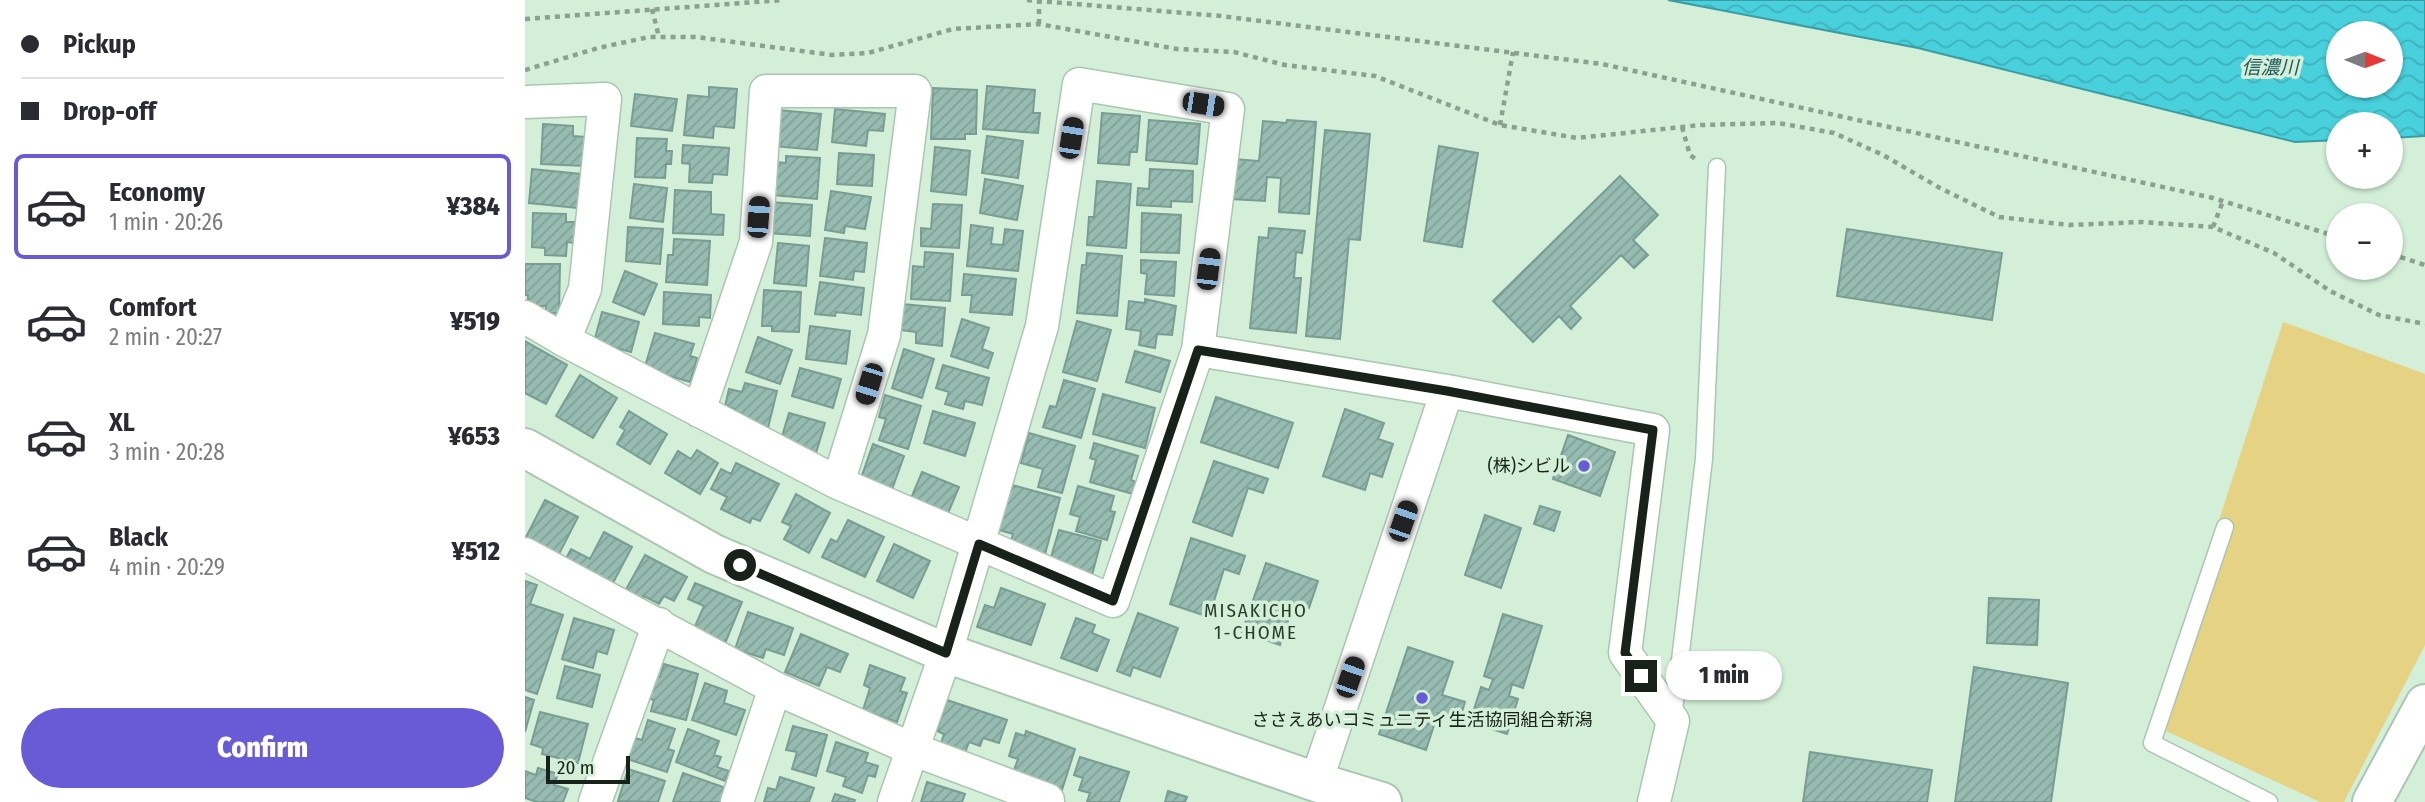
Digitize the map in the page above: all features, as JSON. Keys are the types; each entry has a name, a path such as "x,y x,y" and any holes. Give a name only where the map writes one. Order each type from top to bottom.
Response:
{"street":[{"path":"525,317 563,340 838,484 979,544 1113,601 1198,350 1228,108 1079,85 1042,326 979,544 946,653 894,802"},
{"path":"699,411 756,242 767,91 915,91 884,335 838,484"},
{"path":"525,102 605,99 585,289 563,340"},
{"path":"1198,350 1447,391 1653,430 1625,653 1673,720 1654,802"},
{"path":"1315,782 1447,391"},
{"path":"525,447 714,554 946,653 1315,782 1382,802"},
{"path":"525,554 775,688 912,749 1048,802"},
{"path":"595,802 659,624"},
{"path":"737,802 775,688"},
{"path":"2372,802 2425,704"}],"lane":[{"path":"1673,720 1704,459 1717,167"},
{"path":"2224,527 2152,743 2269,802"}],"path":[{"path":"525,19 783,0"},
{"path":"1027,0 1221,16 1602,64 2223,201 2326,233"},
{"path":"1039,1 1039,24"},
{"path":"652,9 659,37"},
{"path":"525,70 598,48 659,37 708,38 832,55 867,53 953,29 1039,24 1177,49 1234,52 1285,65 1375,76 1500,125 1577,138 1682,127 1778,123 1834,133 1883,155 1940,188 1999,217 2069,225 2141,222 2213,227 2274,253 2330,291 2379,315 2425,324"},
{"path":"1500,125 1513,52"},
{"path":"1682,127 1691,155 1703,165 1717,167"},
{"path":"2213,227 2223,201"},
{"path":"2403,258 2425,265"}],"shaded area":[{"path":"2283,322 2425,374 2425,645 2344,802 2320,802 2153,725"}],"water":[{"name":"信濃川","path":"1668,0 2425,0 2425,136 2403,137 2403,112 2326,112 2326,141 2295,142 1918,48"}],"building":[{"path":"987,86 1035,90 1033,113 1040,113 1038,133 983,129"},
{"path":"709,87 737,89 734,128 714,126 713,138 684,135 688,95 709,97"},
{"path":"933,88 977,90 976,134 965,134 965,139 931,139"},
{"path":"635,94 677,99 672,131 631,126"},
{"path":"835,109 885,114 883,131 868,130 866,146 832,142"},
{"path":"778,110 821,114 817,150 774,146"},
{"path":"1102,113 1140,116 1137,152 1130,152 1129,165 1098,163"},
{"path":"1149,120 1200,124 1197,164 1146,160"},
{"path":"1287,120 1316,122 1309,214 1279,212 1281,178 1267,177 1265,201 1231,199 1234,159 1259,161 1263,121 1286,123"},
{"path":"543,124 573,126 573,136 586,137 585,166 541,164"},
{"path":"1325,130 1370,134 1360,240 1349,239 1340,339 1306,336"},
{"path":"987,136 1023,141 1018,178 982,173"},
{"path":"637,138 667,139 666,151 672,151 671,164 666,164 665,178 635,177"},
{"path":"683,145 729,148 727,175 713,174 712,183 689,182 690,164 682,163"},
{"path":"1439,146 1478,153 1462,247 1424,241"},
{"path":"935,147 970,151 966,195 931,191"},
{"path":"839,153 874,155 872,186 837,184"},
{"path":"786,156 820,158 817,199 773,195 776,162 786,163"},
{"path":"532,169 581,174 577,208 529,203"},
{"path":"1150,169 1193,171 1192,202 1171,201 1171,207 1137,205 1138,188 1149,189"},
{"path":"1620,176 1658,215 1633,240 1648,255 1634,268 1621,255 1570,306 1581,318 1571,329 1559,316 1533,342 1493,301"},
{"path":"985,179 1023,186 1017,220 980,213"},
{"path":"1097,181 1131,184 1126,248 1087,245 1089,217 1094,217"},
{"path":"634,184 667,188 663,222 630,218"},
{"path":"675,190 711,192 711,214 724,215 723,235 673,233"},
{"path":"831,191 871,197 865,229 845,226 844,233 825,230"},
{"path":"769,202 812,205 810,236 767,233"},
{"path":"933,204 962,205 959,248 921,246 921,228 931,229"},
{"path":"533,213 566,214 566,222 576,222 575,243 567,242 566,256 545,255 545,248 532,247"},
{"path":"1142,213 1181,215 1179,253 1141,252"},
{"path":"971,225 993,228 991,244 1003,245 1005,229 1023,231 1018,271 967,266"},
{"path":"628,227 663,229 660,264 626,261"},
{"path":"1269,228 1305,231 1302,253 1296,252 1294,278 1301,278 1296,333 1250,328 1259,237 1268,238"},
{"path":"1847,229 2002,253 1992,320 1837,296"},
{"path":"825,238 867,243 864,272 854,271 853,280 820,276"},
{"path":"674,239 710,241 707,285 666,282 668,255 673,255"},
{"path":"778,243 809,246 806,286 774,283"},
{"path":"925,252 953,254 950,301 911,299 913,266 924,267"},
{"path":"1087,253 1122,256 1117,316 1077,313 1082,265 1086,265"},
{"path":"1141,260 1176,262 1174,296 1145,294 1147,274 1141,273"},
{"path":"525,264 560,264 559,313 546,313 546,306 528,306 528,295 525,295"},
{"path":"625,271 657,284 644,315 613,302"},
{"path":"964,274 1016,279 1012,315 970,312 972,295 962,295"},
{"path":"820,282 864,288 861,315 836,312 835,316 815,314"},
{"path":"764,290 801,292 799,332 772,331 772,326 762,326"},
{"path":"664,292 711,295 710,318 699,317 699,326 663,324"},
{"path":"1145,299 1176,306 1172,335 1157,334 1155,348 1139,345 1141,331 1126,329 1129,301 1145,303"},
{"path":"902,304 945,308 942,346 916,343 916,332 900,330"},
{"path":"602,312 639,322 631,352 594,342"},
{"path":"962,319 989,328 982,349 993,353 988,368 951,356"},
{"path":"1077,321 1111,330 1097,381 1063,372"},
{"path":"810,326 850,331 846,364 806,359"},
{"path":"655,333 694,344 690,356 697,358 690,382 670,376 668,381 643,373"},
{"path":"758,337 792,350 780,384 746,372"},
{"path":"525,341 567,365 546,404 525,393"},
{"path":"904,349 934,359 922,398 892,388"},
{"path":"1135,351 1170,361 1160,392 1126,382"},
{"path":"943,365 989,378 982,405 965,401 963,409 945,404 949,392 936,388"},
{"path":"800,368 841,379 833,408 792,396"},
{"path":"580,375 617,398 593,438 556,416"},
{"path":"1064,380 1095,389 1081,438 1043,427 1050,406 1056,407"},
{"path":"745,383 777,391 768,428 733,418 735,409 725,406 729,389 742,392"},
{"path":"1103,394 1155,408 1145,448 1093,434"},
{"path":"885,395 921,406 908,449 879,440 886,419 879,417"},
{"path":"1216,397 1293,423 1278,468 1201,442"},
{"path":"1345,409 1384,423 1378,439 1393,444 1382,477 1370,473 1365,490 1323,476"},
{"path":"629,411 667,434 650,464 617,444 625,430 620,427"},
{"path":"933,411 975,423 965,456 924,443"},
{"path":"789,413 825,423 816,453 780,443"},
{"path":"1029,433 1075,446 1062,493 1038,487 1043,469 1021,463"},
{"name":"(株)シビル","path":"1568,435 1615,452 1600,496 1553,479"},
{"path":"1094,443 1138,456 1131,480 1136,482 1133,494 1090,482 1096,460 1090,458"},
{"path":"873,444 904,456 890,495 859,484"},
{"path":"697,450 718,463 700,494 665,473 678,451 691,459"},
{"path":"1214,461 1268,479 1263,493 1248,488 1232,536 1193,522"},
{"path":"736,463 779,484 760,521 752,518 750,523 721,509 727,497 711,489 721,469 731,474"},
{"path":"922,472 959,487 946,518 909,503"},
{"path":"1012,485 1060,498 1044,558 1009,548 1013,534 999,530"},
{"path":"1078,486 1114,496 1110,511 1115,512 1107,540 1076,531 1080,517 1070,514"},
{"path":"796,494 830,513 809,553 784,539 791,526 782,522"},
{"path":"545,500 578,517 559,554 526,537"},
{"path":"1540,506 1560,512 1554,531 1534,524"},
{"path":"1485,515 1521,528 1501,588 1465,575"},
{"path":"848,520 884,537 865,577 822,557 831,539 837,542"},
{"path":"1059,530 1101,541 1092,575 1049,564"},
{"path":"604,532 632,547 613,583 586,569 562,566 571,549 590,559"},
{"path":"1191,538 1245,556 1239,574 1224,569 1209,617 1170,604"},
{"path":"894,544 930,561 913,598 877,581"},
{"path":"645,555 687,577 674,601 664,596 659,604 644,596 641,602 624,593"},
{"path":"1266,563 1318,581 1309,608 1294,603 1280,645 1242,632"},
{"path":"525,581 537,585 530,604 563,615 537,694 525,690"},
{"path":"695,583 742,602 724,646 692,633 704,606 688,599"},
{"path":"1001,588 1045,604 1031,645 977,627 985,605 994,608"},
{"path":"1989,598 2039,600 2037,645 1987,643"},
{"path":"748,612 793,628 784,655 766,649 763,658 735,649"},
{"path":"1138,613 1178,628 1160,677 1133,667 1130,676 1117,671"},
{"path":"1503,614 1542,626 1523,688 1512,684 1509,696 1518,699 1507,734 1470,722 1481,687 1489,690 1493,679 1484,676"},
{"path":"574,618 614,630 607,654 597,651 593,668 562,659"},
{"path":"1076,618 1095,625 1092,633 1109,640 1097,671 1061,658"},
{"path":"801,634 848,654 840,672 827,667 819,686 785,672"},
{"name":"ささえあいコミュニティ生活協同組合新潟","path":"1408,647 1453,662 1442,695 1465,702 1459,721 1438,713 1426,750 1379,734"},
{"path":"664,664 698,674 686,720 651,711 654,700 647,698 653,675 660,677"},
{"path":"870,665 905,678 900,691 907,693 897,722 863,710 870,688 864,685"},
{"path":"565,666 600,675 592,707 557,698"},
{"path":"1974,667 2068,683 2051,802 1955,802"},
{"path":"705,683 727,691 724,703 745,710 736,735 692,720"},
{"path":"525,697 534,700 525,732"},
{"path":"947,700 1007,720 999,743 983,738 980,746 969,742 965,753 940,746 944,734 937,731"},
{"path":"540,712 588,724 578,763 542,754 543,748 531,744"},
{"path":"648,720 675,729 668,749 674,751 667,772 621,757 628,736 642,740"},
{"path":"793,726 827,735 816,776 792,769 797,752 786,750"},
{"path":"688,729 719,741 714,755 721,757 717,767 729,771 725,781 676,762"},
{"path":"1026,731 1075,749 1062,790 1013,773 1018,759 1009,756 1016,733 1025,736"},
{"path":"836,742 868,753 865,762 878,766 875,777 868,775 862,793 843,786 846,777 827,771"},
{"path":"1810,752 1932,770 1927,802 1803,802"},
{"path":"1080,757 1129,772 1119,802 1087,802 1090,793 1079,790 1083,778 1074,775"},
{"path":"538,768 558,774 554,785 568,789 563,802 537,802 525,798 525,771 536,775"},
{"path":"628,769 665,781 658,802 618,801"},
{"path":"683,773 729,789 724,802 673,802"},
{"path":"780,777 814,788 809,802 764,802 768,788 776,790"},
{"path":"927,782 965,794 962,802 921,802"},
{"path":"1168,791 1187,797 1185,802 1165,802"},
{"path":"835,794 855,800 832,802"}],"place":[{"name":"(株)シビル","path":"1584,466"},
{"name":"ささえあいコミュニティ生活協同組合新潟","path":"1422,698"}],"district":[{"name":"MISAKICHO 1-CHOME","path":"1256,621"}],"route":[{"path":"740,565 946,653 979,544 1113,601 1198,350 1447,391 1653,430 1625,653 1641,676"}]}
